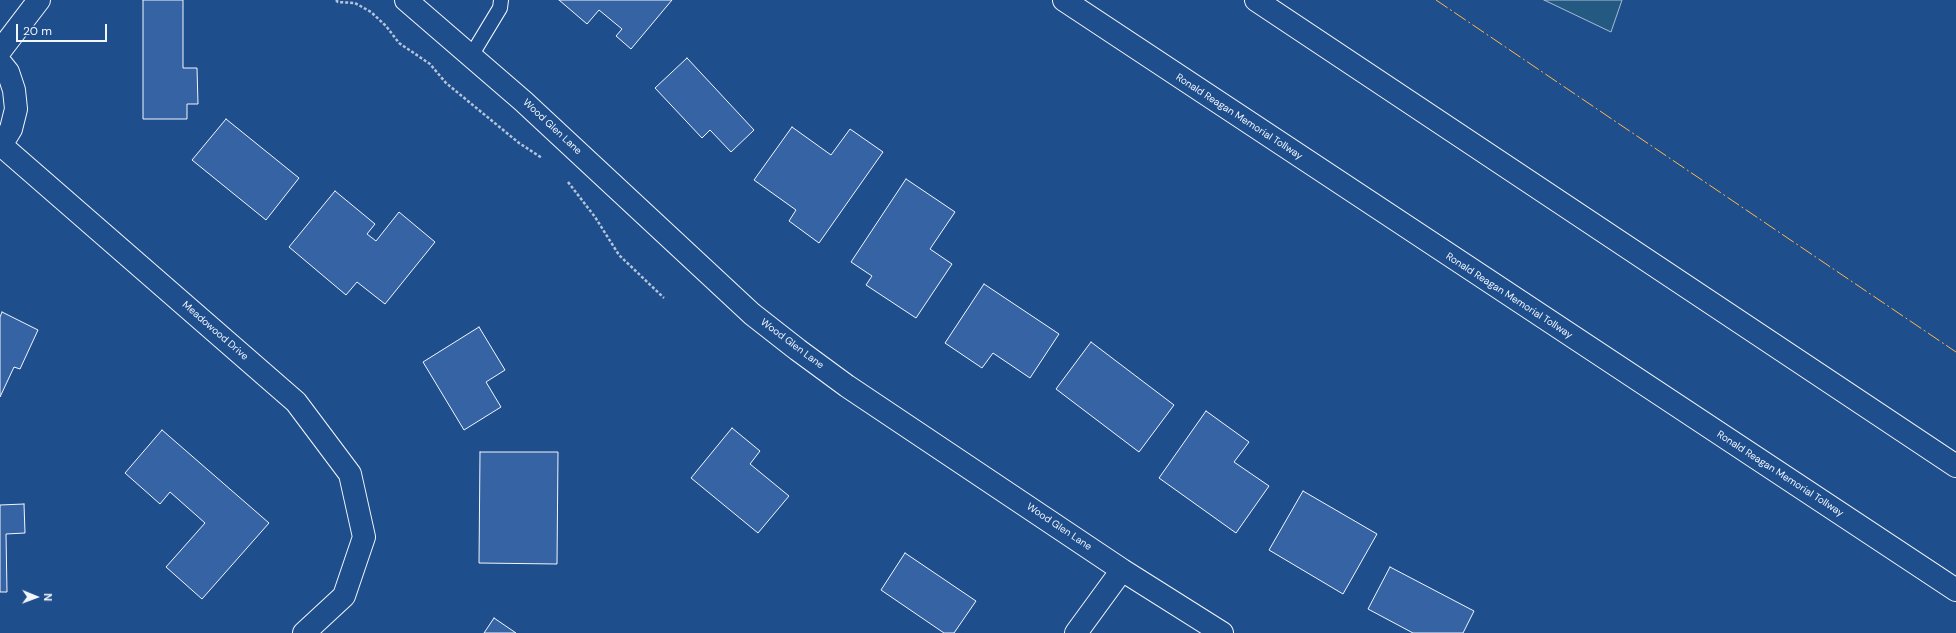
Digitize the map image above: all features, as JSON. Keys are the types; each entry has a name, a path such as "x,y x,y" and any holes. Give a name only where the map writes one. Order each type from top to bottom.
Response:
{"main road":[{"path":"0,51 39,0"},
{"name":"Wood Glen Lane","path":"406,0 523,100 752,314 847,386 1122,570 1222,633"},
{"name":"Ronald Reagan Memorial Tollway","path":"1064,0 1956,590"},
{"path":"1256,0 1956,466"},
{"path":"0,62 8,72 14,90 16,109 11,129 1,146"},
{"name":"Meadowood Drive","path":"1,146 296,402 350,474 364,537 344,596 304,633"},
{"path":"1076,633 1122,570"}],"lane":[{"path":"471,56 500,8 501,0"}],"path":[{"path":"336,0 338,2 355,3 371,12 386,26 399,43 430,64 446,83 519,143 547,162"},
{"path":"568,181 595,217 619,255 664,298"}],"shaded area":[{"path":"1544,0 1622,0 1611,32"}],"building":[{"path":"143,0 183,0 183,68 197,68 198,104 187,104 187,119 143,119"},
{"path":"559,0 672,0 631,49 616,36 622,29 599,10 587,24"},
{"path":"687,58 754,130 731,152 710,130 702,138 655,88"},
{"path":"226,119 299,178 266,220 192,160"},
{"path":"792,127 831,155 850,129 883,152 819,243 789,221 796,210 754,180"},
{"path":"906,179 955,212 930,249 952,264 916,318 866,285 872,276 851,262"},
{"path":"335,191 375,224 367,234 376,241 399,212 435,242 385,304 357,282 346,295 289,247"},
{"path":"984,284 1059,334 1030,378 993,353 982,368 945,343"},
{"path":"2,312 38,330 20,369 14,367 0,397 0,317"},
{"path":"479,327 505,370 486,382 501,407 464,430 423,362"},
{"path":"1091,342 1174,405 1139,452 1056,389"},
{"path":"1206,411 1249,442 1234,462 1269,486 1236,533 1159,478"},
{"path":"732,428 760,451 750,464 789,496 758,533 691,478"},
{"path":"162,430 269,523 202,599 166,567 205,523 170,492 160,504 125,473"},
{"path":"480,452 558,452 557,564 479,563"},
{"path":"1303,491 1377,534 1343,594 1269,550"},
{"path":"24,504 25,533 6,534 7,592 0,592 0,505"},
{"path":"905,553 976,601 954,633 944,633 881,590"},
{"path":"1390,567 1474,611 1463,633 1413,633 1368,609"},
{"path":"494,618 516,633 484,633"}],"power":[{"path":"1436,0 1956,352"}]}
